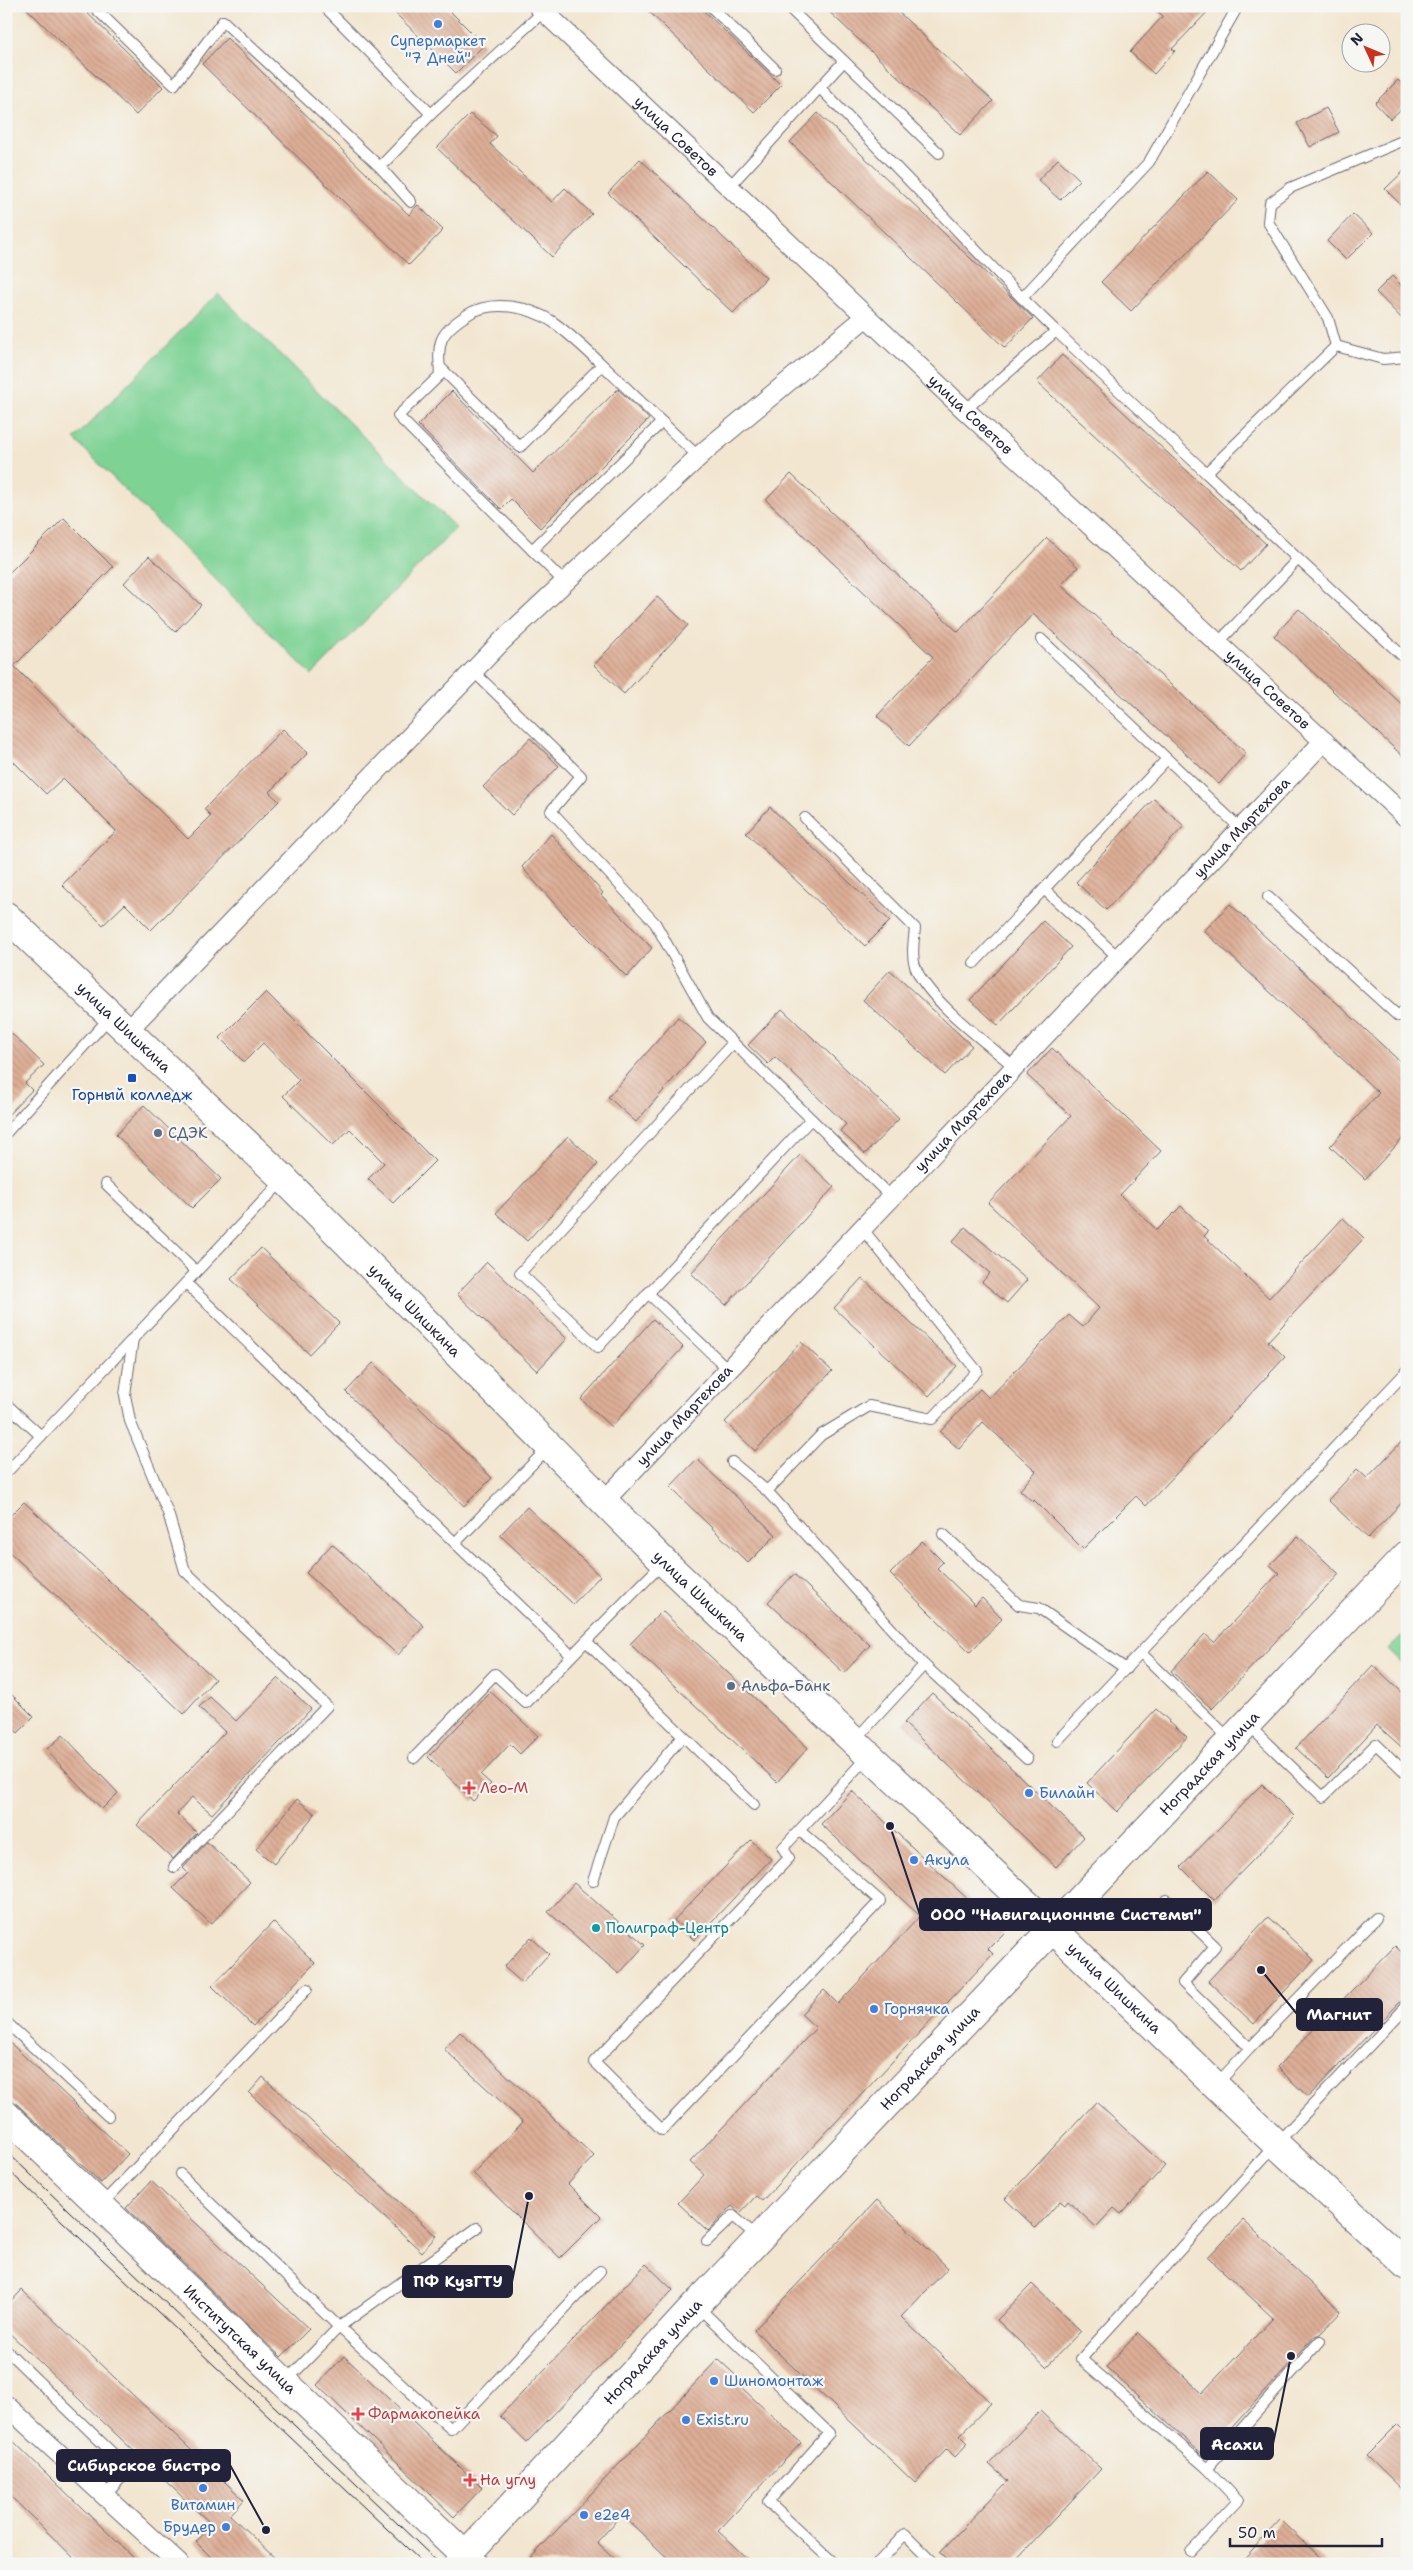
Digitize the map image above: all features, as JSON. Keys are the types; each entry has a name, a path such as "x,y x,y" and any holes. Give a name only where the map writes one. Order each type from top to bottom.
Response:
{"main road":[{"name":"улица Шишкина","path":"6,916 284,1179 664,1562 1054,1929 1215,2086 1407,2266"},
{"name":"Ноградская улица","path":"466,2561 696,2306 1407,1555"},
{"name":"Институтская улица","path":"6,2115 466,2561"}],"street":[{"name":"улица Советов","path":"541,9 965,410 1407,818"},
{"path":"120,1022 564,582 699,457 866,317"},
{"name":"улица Мартехова","path":"603,1502 890,1196 1016,1068 1324,741"},
{"path":"6,2405 180,2564"}],"lane":[{"path":"93,6 174,85 224,21 380,167 411,202"},
{"path":"324,6 431,114"},
{"path":"710,6 775,69"},
{"path":"787,6 940,153"},
{"path":"1022,298 1148,162 1238,6"},
{"path":"380,167 431,114 541,9"},
{"path":"729,187 844,62"},
{"path":"820,88 1022,298 1407,660"},
{"path":"1336,346 1328,318 1268,222 1270,203 1290,188 1407,139"},
{"path":"564,582 398,416 440,376 438,347 452,325 476,309 503,305 530,312 552,322 602,365 699,457"},
{"path":"965,410 1056,331"},
{"path":"1336,346 1383,359 1407,357"},
{"path":"1206,473 1336,346"},
{"path":"440,367 520,447 602,365"},
{"path":"532,550 662,422"},
{"path":"1218,643 1298,559"},
{"path":"1041,639 1241,829"},
{"path":"473,671 581,776 551,811 655,924 708,1018 890,1196"},
{"path":"974,963 1167,758"},
{"path":"805,818 915,928 914,964 921,980 934,995 1016,1068"},
{"path":"1044,889 1119,958"},
{"path":"1268,897 1398,1016 1407,1008"},
{"path":"6,1133 120,1022"},
{"path":"733,1043 520,1273 598,1347 810,1119"},
{"path":"6,1473 284,1179"},
{"path":"106,1184 196,1271"},
{"path":"767,1491 821,1435 869,1406 932,1419 977,1371 861,1227"},
{"path":"186,1283 571,1656"},
{"path":"648,1293 728,1369"},
{"path":"132,1338 125,1394 130,1421 168,1513 185,1571 327,1706 174,1867"},
{"path":"1057,1741 1407,1370"},
{"path":"6,1404 41,1436"},
{"path":"455,1543 548,1447"},
{"path":"732,1462 767,1491 924,1664 1027,1759"},
{"path":"943,1534 1019,1604 1039,1608 1126,1669"},
{"path":"414,1758 495,1674 526,1703 664,1562"},
{"path":"586,1641 682,1737 754,1805"},
{"path":"1141,1653 1323,1797 1376,1744 1407,1774"},
{"path":"800,1831 880,1901 662,2130 594,2062 789,1858 783,1848 800,1831 924,1664"},
{"path":"593,1880 614,1817 682,1737"},
{"path":"1167,1900 1215,1946 1183,1983 1250,2048"},
{"path":"1215,2086 1376,1918"},
{"path":"101,2206 307,1989"},
{"path":"1191,2551 1238,2501 1207,2468 1081,2359 1276,2144 1407,2006"},
{"path":"6,2022 108,2116"},
{"path":"180,2174 339,2327 451,2429 600,2271"},
{"path":"707,2241 733,2216 759,2239"},
{"path":"284,2383 339,2327 477,2228"},
{"path":"696,2306 829,2433 768,2502 836,2564"},
{"path":"1207,2468 1320,2341"},
{"path":"6,2350 129,2469 105,2496"},
{"path":"877,2564 905,2534 936,2564"}],"green space":[{"path":"218,293 456,528 312,675 74,439"},
{"path":"1407,1630 1407,1668 1388,1650"}],"building":[{"path":"24,6 80,6 163,87 136,115"},
{"path":"388,6 445,6 484,45 456,73"},
{"path":"643,6 699,6 781,85 754,112"},
{"path":"823,6 892,6 993,101 960,135"},
{"path":"1152,6 1213,6 1172,49 1175,51 1154,74 1130,52 1163,16"},
{"path":"227,38 409,215 418,205 443,230 409,265 202,64"},
{"path":"1398,80 1407,89 1407,104 1390,119 1375,103"},
{"path":"1326,108 1339,132 1310,147 1297,123"},
{"path":"818,113 1033,318 1005,348 790,142"},
{"path":"470,114 497,136 490,144 552,202 565,188 592,214 552,257 437,148"},
{"path":"640,159 766,278 733,313 608,193"},
{"path":"1058,159 1080,180 1060,200 1038,180"},
{"path":"1407,168 1407,211 1385,189"},
{"path":"1208,171 1238,200 1131,311 1101,282"},
{"path":"1353,214 1373,233 1346,260 1327,241"},
{"path":"1392,276 1407,291 1407,324 1376,292"},
{"path":"1062,355 1266,544 1241,571 1037,382"},
{"path":"618,389 649,419 540,528 511,499 501,509 418,425 452,391 533,473"},
{"path":"791,474 958,632 1047,538 1078,567 1061,585 1246,753 1219,784 1033,614 909,746 877,716 933,657 766,500"},
{"path":"64,518 113,567 14,666 188,839 211,816 204,809 283,729 308,753 269,792 279,801 151,930 125,904 103,925 62,885 116,831 63,778 46,794 6,754 6,576"},
{"path":"149,556 201,605 175,632 124,583"},
{"path":"657,597 688,625 624,694 594,665"},
{"path":"1299,609 1407,709 1407,760 1274,636"},
{"path":"530,738 559,766 512,815 483,787"},
{"path":"1154,799 1184,826 1106,910 1076,882"},
{"path":"770,807 890,921 865,946 746,833"},
{"path":"551,834 603,893 601,895 652,948 627,977 573,925 522,867"},
{"path":"1230,904 1407,1068 1407,1134 1365,1179 1330,1146 1379,1093 1204,931"},
{"path":"1043,921 1071,947 998,1025 970,1000"},
{"path":"890,970 972,1046 945,1075 863,1000"},
{"path":"266,992 435,1161 393,1203 368,1179 384,1163 350,1129 333,1145 283,1096 299,1080 263,1043 244,1062 220,1038"},
{"path":"782,1009 899,1119 865,1154 840,1131 846,1124 775,1057 768,1064 748,1045"},
{"path":"678,1017 706,1042 636,1122 608,1097"},
{"path":"6,1028 44,1065 25,1083 32,1090 6,1117"},
{"path":"1052,1048 1161,1151 1120,1195 1157,1230 1181,1206 1208,1232 1204,1236 1269,1298 1343,1218 1364,1238 1268,1341 1285,1357 1146,1506 1136,1496 1083,1549 1034,1500 1033,1502 1020,1490 1036,1471 983,1422 959,1449 940,1432 980,1389 989,1398 1069,1315 1083,1327 1099,1308 988,1203 1071,1116 1027,1075"},
{"path":"144,1105 221,1179 192,1208 116,1135"},
{"path":"568,1136 598,1164 527,1241 496,1213"},
{"path":"800,1155 834,1187 726,1305 691,1273"},
{"path":"965,1227 1027,1280 1007,1303 982,1282 990,1273 952,1242"},
{"path":"261,1248 339,1323 309,1354 231,1279"},
{"path":"487,1262 567,1339 537,1371 457,1294"},
{"path":"862,1278 957,1366 929,1396 834,1308"},
{"path":"653,1319 683,1347 611,1427 581,1399"},
{"path":"801,1342 832,1371 755,1451 725,1422"},
{"path":"373,1363 492,1478 464,1506 346,1392"},
{"path":"1407,1436 1407,1497 1368,1538 1328,1500 1357,1469 1367,1478"},
{"path":"697,1459 776,1535 748,1563 670,1487"},
{"path":"24,1502 215,1679 184,1714 6,1549 6,1520"},
{"path":"527,1507 600,1576 573,1604 500,1535"},
{"path":"1298,1536 1339,1574 1212,1709 1171,1671 1205,1634 1214,1642 1279,1573 1270,1565"},
{"path":"922,1541 943,1562 937,1568 975,1605 982,1598 1002,1619 970,1652 890,1574"},
{"path":"332,1544 424,1626 398,1655 306,1573"},
{"path":"794,1574 870,1645 844,1673 768,1602"},
{"path":"662,1611 808,1748 777,1782 630,1644"},
{"path":"1373,1665 1407,1697 1407,1752 1377,1725 1328,1778 1296,1748"},
{"path":"278,1678 311,1709 212,1814 192,1797 177,1814 197,1833 173,1859 137,1825 225,1732 199,1707 210,1697 236,1721"},
{"path":"6,1689 34,1717 18,1733 6,1721"},
{"path":"491,1692 538,1736 520,1754 510,1744 481,1775 491,1784 473,1801 428,1757"},
{"path":"932,1693 1084,1837 1056,1867 904,1723"},
{"path":"1156,1709 1187,1737 1117,1812 1087,1783"},
{"path":"63,1735 118,1793 102,1809 46,1750"},
{"path":"1262,1784 1295,1817 1214,1900 1181,1867"},
{"name":"Горнячка","path":"852,1791 1004,1933 988,1949 993,1954 762,2201 756,2196 740,2213 732,2206 708,2231 678,2203 704,2175 690,2162 816,2028 801,2014 824,1990 838,2004 920,1916 821,1824"},
{"path":"297,1799 315,1814 274,1864 256,1849"},
{"path":"751,1840 771,1859 694,1940 674,1920"},
{"path":"207,1842 250,1882 211,1924 173,1888 188,1873 183,1868"},
{"name":"Полиграф-Центр","path":"574,1883 645,1945 619,1974 548,1912"},
{"path":"1268,1917 1314,1960 1254,2024 1208,1981"},
{"path":"273,1922 315,1963 253,2026 212,1986"},
{"path":"531,1937 549,1954 522,1983 504,1967"},
{"path":"1395,1946 1407,1957 1407,1995 1308,2097 1277,2067"},
{"path":"460,2032 594,2156 568,2184 601,2217 560,2258 473,2173 523,2122 444,2049"},
{"path":"6,2039 128,2154 101,2183 6,2094"},
{"path":"263,2077 436,2236 422,2252 249,2093"},
{"path":"1096,2102 1165,2166 1121,2214 1114,2208 1096,2227 1068,2201 1065,2205 1060,2201 1036,2228 1005,2199"},
{"path":"151,2181 309,2329 281,2357 126,2208"},
{"path":"877,2200 948,2268 901,2317 991,2403 960,2435 968,2443 955,2457 947,2449 915,2483 754,2330"},
{"path":"1243,2220 1341,2312 1320,2334 1315,2336 1205,2457 1106,2367 1138,2333 1202,2393 1273,2318 1208,2257"},
{"path":"646,2264 673,2290 527,2442 500,2416"},
{"path":"1032,2284 1081,2331 1046,2367 997,2320"},
{"path":"22,2290 244,2500 230,2515 281,2564 218,2564 196,2542 212,2525 6,2330 6,2307"},
{"path":"344,2356 482,2488 454,2517 317,2385"},
{"path":"718,2359 745,2384 742,2388 801,2443 718,2531 753,2564 674,2564 622,2515 597,2542 620,2564 525,2564"},
{"path":"1040,2411 1101,2469 1012,2564 953,2564 940,2552 1008,2481 989,2464"},
{"path":"1397,2425 1407,2435 1407,2494 1367,2455"},
{"path":"6,2434 140,2564 80,2564 6,2492"},
{"path":"1280,2520 1326,2564 1239,2564"}],"tram line":[{"path":"6,2151 440,2564"},
{"path":"6,2168 424,2564"}],"place":[{"name":"Супермаркет \"7 Дней\"","path":"438,24"},
{"name":"Горный колледж","path":"132,1078"},
{"name":"СДЭК","path":"158,1133"},
{"name":"Альфа-Банк","path":"731,1686"},
{"name":"Лео-М","path":"469,1788"},
{"name":"Билайн","path":"1029,1793"},
{"name":"ООО \"Навигационные Системы\"","path":"890,1826"},
{"name":"Акула","path":"914,1860"},
{"name":"Полиграф-Центр","path":"596,1928"},
{"name":"Магнит","path":"1261,1970"},
{"name":"Горнячка","path":"874,2009"},
{"name":"ПФ КузГТУ","path":"529,2196"},
{"name":"Асахи","path":"1291,2356"},
{"name":"Шиномонтаж","path":"714,2381"},
{"name":"Фармакопейка","path":"358,2414"},
{"name":"Exist.ru","path":"686,2420"},
{"name":"На углу","path":"470,2480"},
{"name":"Витамин","path":"203,2488"},
{"name":"e2e4","path":"584,2515"},
{"name":"Брудер","path":"226,2527"},
{"name":"Сибирское бистро","path":"266,2530"}]}
